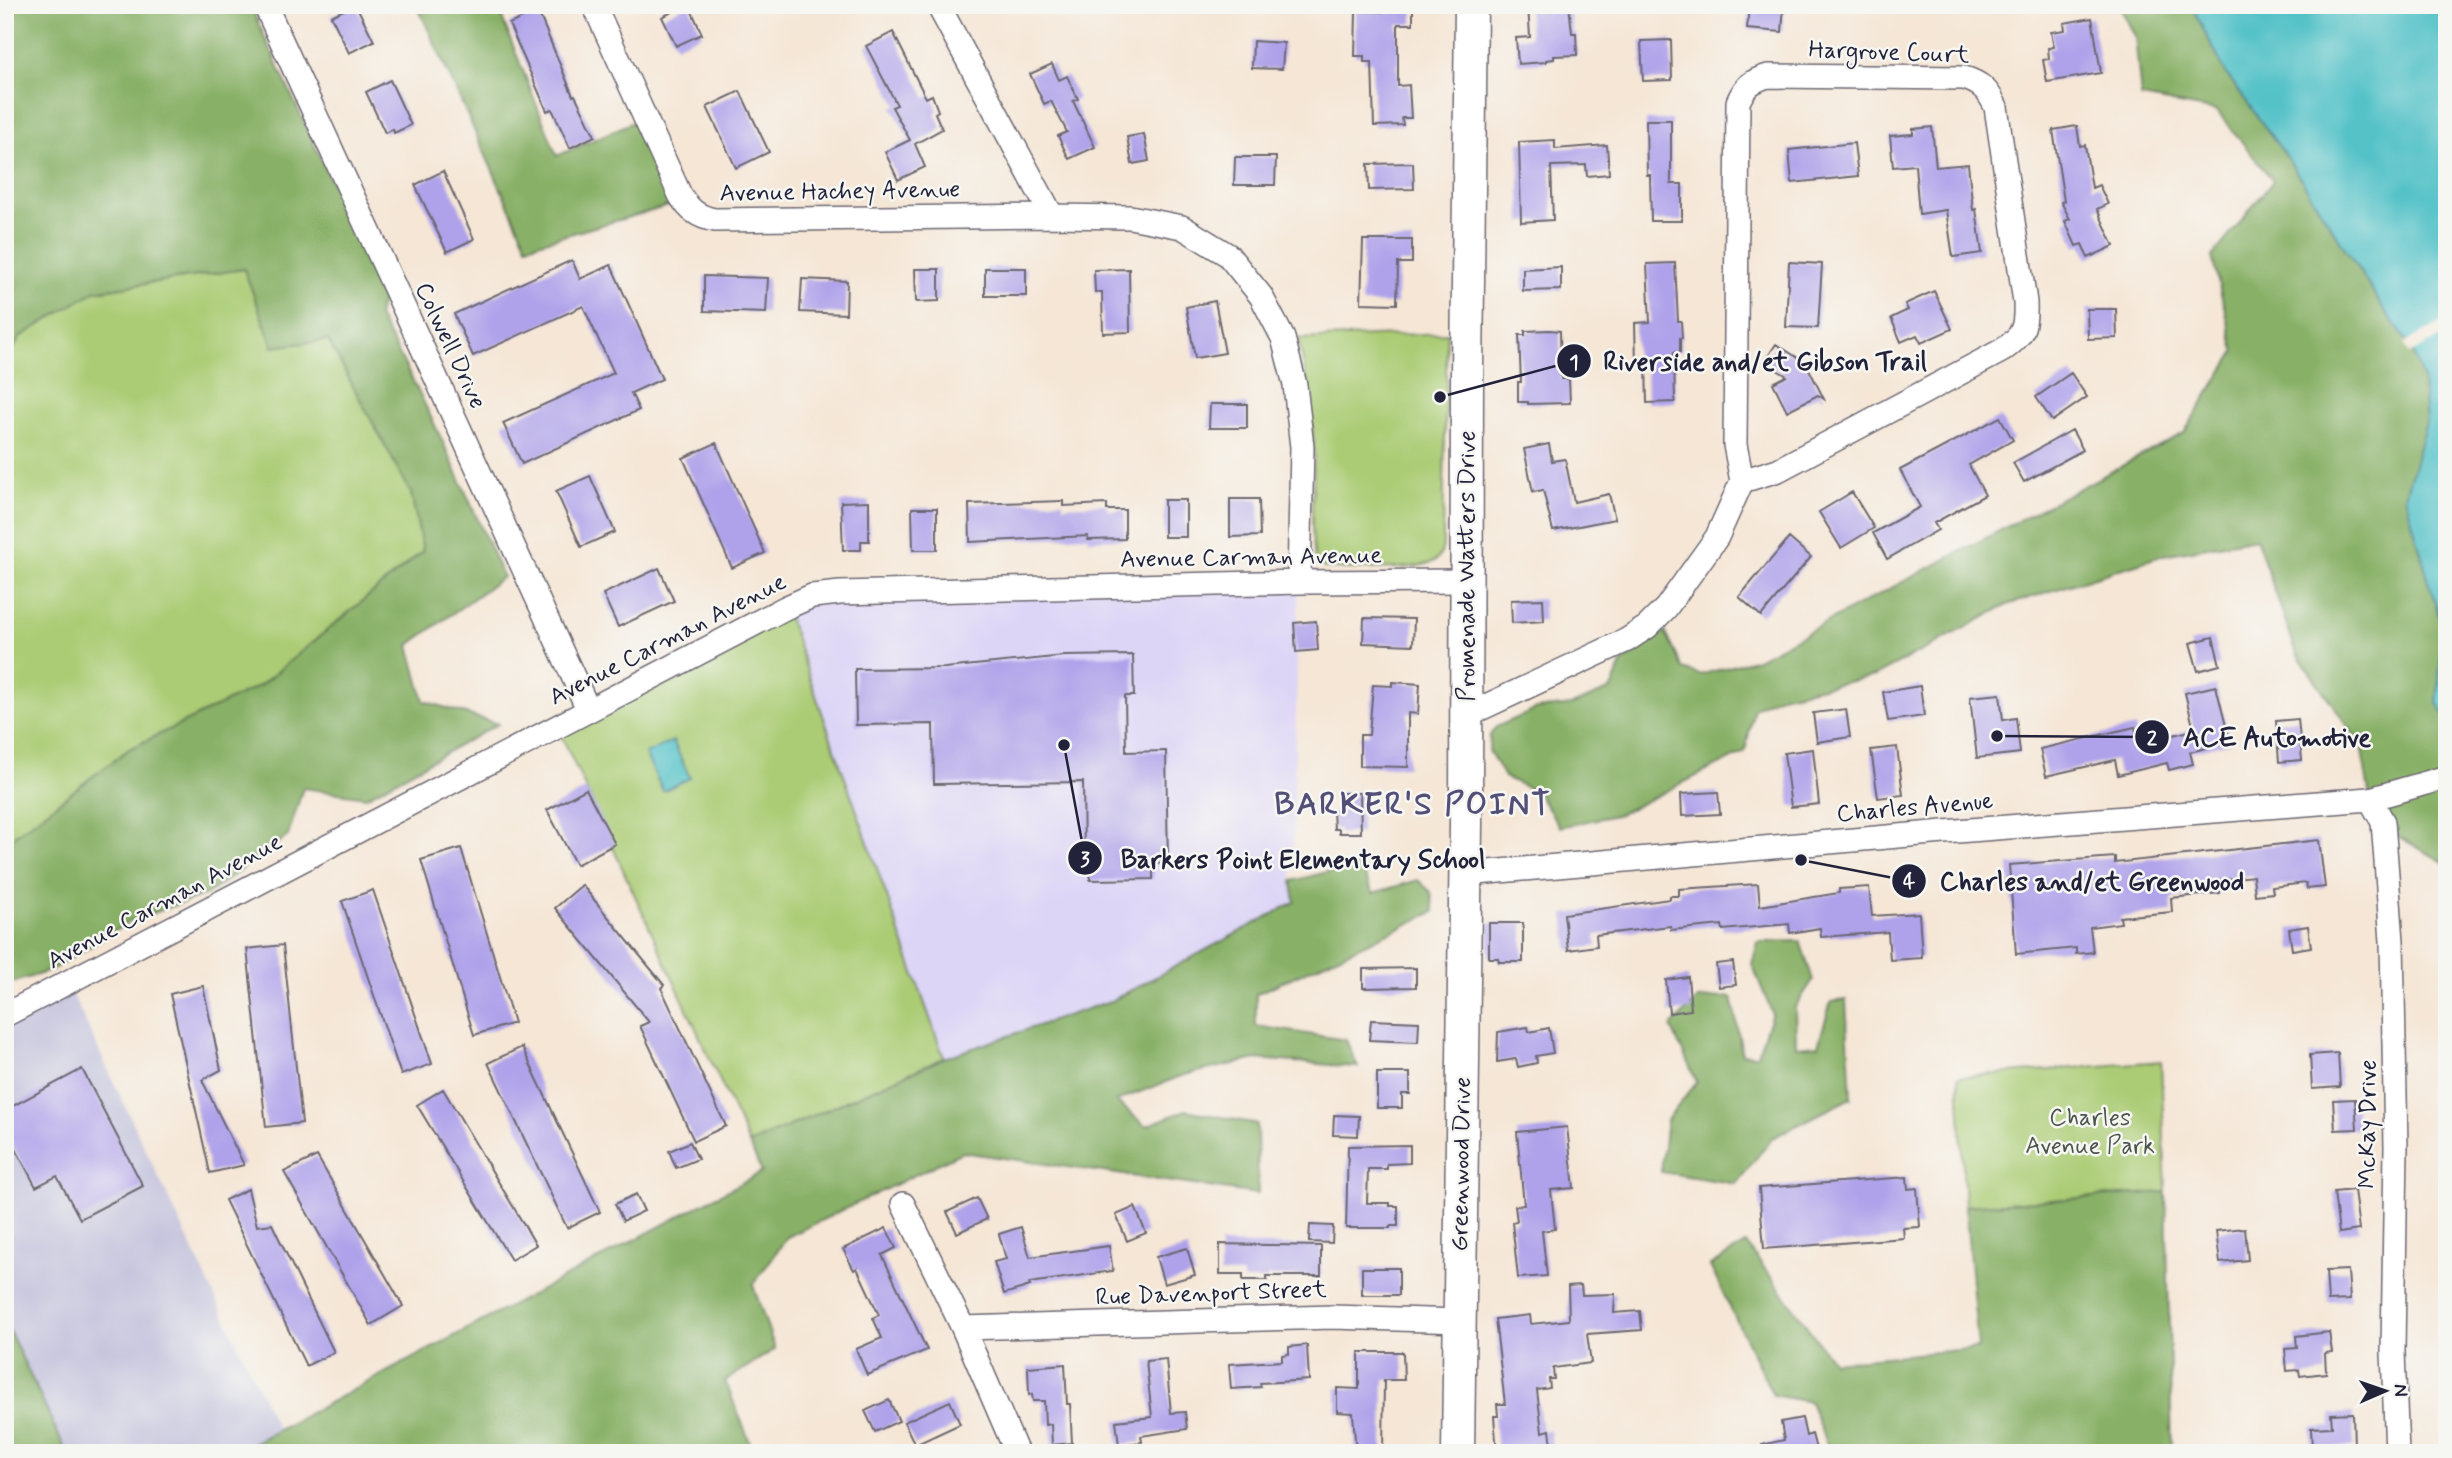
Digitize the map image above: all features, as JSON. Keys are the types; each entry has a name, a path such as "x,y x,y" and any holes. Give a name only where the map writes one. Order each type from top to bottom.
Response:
{"main road":[{"name":"Promenade Watters Drive","path":"1466,874 1471,5"},
{"name":"Greenwood Drive","path":"1458,1453 1466,874"}],"street":[{"name":"Colwell Drive","path":"265,5 588,709"},
{"name":"Avenue Hachey Avenue","path":"594,5 680,195 689,209 703,218 1130,217 1182,227 1228,255 1261,296 1283,338 1295,385 1301,447 1299,582"},
{"path":"938,5 1052,216"},
{"name":"Hargrove Court","path":"1768,76 1964,78 1978,82 1989,92 1996,107 2025,302 2026,322 2019,339 1778,470 1742,481 1735,445 1738,102 1743,89 1753,80 1768,76"},
{"path":"1467,715 1627,640 1647,627 1665,608 1717,537 1742,481"},
{"name":"Avenue Carman Avenue","path":"5,1015 588,709 812,596 840,593 1299,582 1467,581"},
{"name":"Charles Avenue","path":"1466,874 1944,832 2370,799 2447,777"},
{"name":"McKay Drive","path":"2370,799 2383,822 2392,942 2396,1146 2393,1352 2397,1453"},
{"path":"903,1204 963,1328 1017,1453"},
{"name":"Rue Davenport Street","path":"963,1328 1333,1317 1460,1321"}],"shaded area":[{"path":"1299,582 1292,881 1295,902 1113,1000 944,1058 785,608 812,596"},
{"path":"67,983 278,1430 235,1453 67,1453 5,1322 5,1015"}],"green space":[{"path":"5,5 250,5 383,294 378,317 429,413 503,577 409,645 424,701 498,724 366,797 303,788 288,836 207,894 131,921 50,971 5,985 5,843 129,749 261,685 423,551 411,493 328,340 273,347 244,269 95,291 20,337 5,364"},
{"path":"417,5 524,5 502,18 557,156 635,121 672,205 527,246"},
{"path":"2119,5 2191,5 2226,73 2286,156 2387,314 2410,345 2423,380 2426,423 2405,496 2443,631 2437,703 2447,718 2447,864 2399,837 2383,822 2370,799 2361,745 2297,654 2256,538 2164,555 2007,605 1875,676 1780,696 1754,708 1745,752 1620,814 1560,827 1537,792 1504,777 1489,751 1490,735 1496,727 1537,709 1572,705 1611,689 1622,663 1665,631 1683,669 1700,675 1757,659 2184,433 2235,351 2212,257 2273,181 2217,111 2141,97 2135,36"},
{"path":"244,269 273,346 328,340 411,493 423,551 261,685 129,749 5,843 5,364 20,337 95,291"},
{"path":"1447,333 1443,541 1440,554 1430,563 1403,568 1323,567 1316,562 1314,550 1313,432 1298,339"},
{"path":"785,608 944,1058 749,1144 557,726"},
{"path":"1359,864 1373,893 1418,880 1431,892 1434,912 1256,994 1256,1026 1346,1040 1358,1067 1256,1059 1184,1075 1116,1101 1146,1126 1186,1110 1257,1124 1258,1194 962,1152 787,1237 753,1285 775,1349 725,1381 753,1453 371,1453 370,1450 368,1453 235,1453 762,1172 749,1144 944,1058 1113,1000 1295,902 1292,881"},
{"path":"1800,941 1813,980 1795,1007 1796,1047 1818,1045 1831,1002 1846,1000 1851,1098 1772,1138 1736,1184 1661,1172 1667,1120 1697,1082 1671,1027 1698,999 1732,997 1742,1054 1757,1055 1772,1013 1752,964 1758,942"},
{"name":"Charles Avenue Park","path":"2161,1061 2166,1192 1965,1206 1958,1077"},
{"path":"2166,1192 2172,1453 1830,1453 1810,1402 1773,1395 1710,1266 1746,1243 1833,1362 1978,1348 1965,1206"},
{"path":"5,1322 67,1453 5,1453"}],"water":[{"path":"2191,5 2447,5 2447,718 2437,703 2443,631 2405,496 2426,423 2423,380 2410,345 2387,314 2286,156 2226,73"},
{"path":"673,741 690,778 663,791 645,754"}],"pier":[{"path":"2447,320 2447,334 2409,354 2404,343"}],"building":[{"path":"354,5 374,41 349,53 331,16"},
{"path":"689,5 702,34 676,46 662,17"},
{"path":"1381,5 1413,5 1413,24 1398,24 1398,86 1409,85 1411,118 1402,118 1403,125 1374,126 1372,62 1364,62 1364,56 1355,56 1356,11 1382,12"},
{"path":"1528,5 1569,5 1572,33 1576,33 1577,55 1554,56 1554,59 1546,62 1518,64 1516,38 1530,37"},
{"path":"1749,5 1784,5 1782,32 1747,29"},
{"path":"538,11 573,96 575,95 595,136 570,148 552,109 547,111 509,24"},
{"path":"2092,18 2101,73 2047,82 2043,60 2049,59 2048,48 2054,47 2051,32 2065,30 2064,23"},
{"path":"893,32 926,98 932,95 938,111 935,113 942,129 915,144 925,167 898,180 885,152 910,140 892,107 897,105 866,46"},
{"path":"1671,40 1672,80 1643,81 1641,41"},
{"path":"1253,41 1284,43 1282,69 1252,68"},
{"path":"1052,64 1059,80 1067,76 1078,99 1073,101 1095,147 1069,159 1058,136 1067,132 1051,101 1044,104 1030,74"},
{"path":"390,80 411,125 394,133 393,129 385,133 366,92"},
{"path":"740,91 769,152 736,168 707,107"},
{"path":"1646,120 1671,120 1671,184 1682,184 1682,221 1651,221"},
{"path":"2077,126 2080,146 2085,145 2092,188 2099,185 2108,204 2097,209 2114,246 2088,258 2082,244 2076,246 2065,221 2070,219 2061,202 2064,201 2053,130"},
{"path":"1932,127 1936,167 1968,164 1973,210 1976,209 1982,253 1953,257 1946,210 1919,214 1915,165 1893,167 1890,136 1913,134 1913,129"},
{"path":"1144,134 1149,161 1132,164 1127,137"},
{"path":"1555,140 1555,149 1607,145 1609,174 1587,176 1586,165 1551,166 1553,220 1521,222 1519,142"},
{"path":"1854,143 1858,176 1792,183 1789,150"},
{"path":"1235,157 1276,157 1275,185 1234,185"},
{"path":"1413,163 1414,189 1369,190 1368,164"},
{"path":"443,171 474,239 447,252 415,185"},
{"path":"1363,240 1412,240 1412,263 1398,263 1397,304 1361,303"},
{"path":"572,260 580,279 611,265 662,379 631,393 639,410 522,464 503,423 614,373 583,306 473,356 454,314"},
{"path":"1789,262 1822,264 1818,328 1786,327"},
{"path":"1675,263 1678,321 1681,321 1682,338 1680,352 1674,352 1675,402 1647,403 1646,363 1636,364 1635,323 1650,322 1647,264"},
{"path":"1561,267 1561,290 1523,291 1523,269"},
{"path":"985,268 1026,268 1026,296 985,296"},
{"path":"915,269 939,269 939,301 916,302"},
{"path":"1129,269 1130,332 1103,333 1102,292 1095,292 1094,270"},
{"path":"704,276 768,278 766,313 704,311"},
{"path":"802,279 847,281 846,314 800,312"},
{"path":"1934,291 1952,329 1921,343 1917,335 1901,342 1891,318 1908,310 1905,304"},
{"path":"1215,301 1225,353 1195,358 1186,307"},
{"path":"2087,309 2116,309 2117,338 2088,339"},
{"path":"1525,331 1560,331 1561,379 1569,379 1570,403 1518,402 1518,382 1521,382 1519,335 1525,335"},
{"path":"1776,344 1806,363 1824,399 1818,395 1787,411 1773,383 1787,376 1764,362"},
{"path":"2071,373 2087,397 2052,421 2036,397"},
{"path":"1210,404 1247,404 1247,428 1209,428"},
{"path":"2000,417 2013,440 1969,465 1985,495 1934,523 1938,530 1887,559 1873,533 1920,507 1900,470"},
{"path":"2072,430 2083,450 2024,482 2013,463"},
{"path":"716,443 765,553 732,568 683,458"},
{"path":"1549,444 1552,461 1565,459 1574,502 1609,494 1615,519 1553,531 1543,490 1533,492 1524,449"},
{"path":"590,476 615,532 581,547 556,491"},
{"path":"1852,492 1874,528 1841,548 1819,512"},
{"path":"1230,499 1259,499 1260,536 1230,537"},
{"path":"1164,500 1186,500 1186,537 1164,537"},
{"path":"869,501 869,541 861,541 861,550 843,550 841,502"},
{"path":"1063,501 1063,506 1107,504 1107,510 1125,510 1125,539 1088,540 1088,536 970,542 969,504"},
{"path":"912,508 937,508 937,550 913,550"},
{"path":"1789,538 1811,557 1761,616 1739,597"},
{"path":"659,568 674,601 618,627 603,594"},
{"path":"1543,599 1544,621 1512,623 1511,600"},
{"path":"1364,618 1414,619 1413,645 1363,643"},
{"path":"1316,621 1318,650 1296,652 1294,623"},
{"path":"2213,637 2220,665 2198,671 2190,643"},
{"path":"1133,655 1134,696 1125,696 1126,752 1166,751 1168,863 1153,864 1153,879 1090,880 1090,856 1084,856 1083,782 934,784 933,724 856,725 855,669 945,668 1064,656"},
{"path":"1392,682 1420,684 1418,714 1408,713 1408,767 1360,766 1360,735 1369,735 1373,685 1392,686"},
{"path":"1920,686 1924,716 1888,721 1883,692"},
{"path":"2216,686 2230,742 2190,752 2193,764 2169,770 2167,763 2118,775 2115,760 2046,776 2040,749 2135,727 2139,743 2194,730 2185,693"},
{"path":"2000,694 2003,720 2016,718 2020,753 1977,758 1970,697"},
{"path":"1846,709 1850,737 1817,742 1813,713"},
{"path":"2298,719 2302,760 2279,762 2276,721"},
{"path":"1897,747 1903,795 1878,798 1871,750"},
{"path":"1813,749 1819,804 1791,807 1784,753"},
{"path":"586,789 615,844 576,865 547,810"},
{"path":"1718,792 1720,814 1682,816 1681,794"},
{"path":"1338,793 1360,793 1361,833 1339,833 1339,829 1334,829 1333,811 1339,811"},
{"path":"2319,840 2325,887 2307,889 2306,883 2272,887 2273,893 2255,895 2253,876 2219,880 2220,893 2171,898 2172,912 2120,917 2121,923 2090,927 2093,952 2076,954 2076,948 2016,954 2009,865 2115,857 2115,863"},
{"path":"461,848 514,1023 474,1035 421,860"},
{"path":"1758,884 1760,906 1839,893 1839,889 1869,887 1872,916 1919,913 1922,958 1890,960 1888,932 1821,937 1820,928 1790,933 1789,924 1723,930 1722,925 1671,930 1670,926 1596,935 1597,946 1568,950 1564,914 1670,899 1670,896 1679,896 1679,889"},
{"path":"582,885 664,985 661,988 726,1126 694,1141 640,1026 649,1022 555,908"},
{"path":"373,890 432,1064 401,1075 342,901"},
{"path":"1489,923 1523,923 1523,962 1499,962 1498,958 1489,958"},
{"path":"2308,926 2311,947 2292,950 2289,929"},
{"path":"283,945 302,1123 266,1127 247,949"},
{"path":"1733,962 1736,985 1719,987 1716,964"},
{"path":"1416,968 1416,987 1363,988 1363,969"},
{"path":"1688,977 1691,1010 1669,1013 1666,980"},
{"path":"203,986 221,1070 202,1080 244,1165 210,1173 170,994"},
{"path":"1371,1020 1419,1022 1418,1042 1369,1040"},
{"path":"1528,1027 1529,1032 1549,1028 1553,1053 1536,1056 1537,1063 1518,1067 1516,1059 1497,1062 1498,1032"},
{"path":"522,1047 600,1212 567,1228 488,1063"},
{"path":"2338,1053 2340,1087 2312,1089 2310,1055"},
{"path":"82,1069 143,1186 80,1219 57,1176 36,1187 5,1129 5,1110"},
{"path":"1377,1073 1410,1073 1410,1094 1402,1094 1402,1108 1377,1108"},
{"path":"443,1089 536,1245 511,1260 417,1105"},
{"path":"2355,1099 2357,1129 2335,1130 2333,1100"},
{"path":"1334,1115 1359,1116 1358,1136 1333,1135"},
{"path":"1567,1127 1574,1188 1551,1190 1555,1229 1542,1231 1547,1276 1518,1278 1512,1222 1517,1221 1515,1206 1524,1205 1517,1132"},
{"path":"690,1142 698,1159 676,1168 669,1151"},
{"path":"1410,1145 1410,1163 1387,1164 1387,1169 1368,1169 1367,1203 1390,1203 1390,1206 1398,1206 1398,1226 1346,1228 1348,1146"},
{"path":"317,1156 403,1306 371,1325 284,1172"},
{"path":"1907,1177 1908,1189 1917,1188 1920,1227 1903,1228 1904,1238 1764,1249 1759,1188"},
{"path":"248,1189 257,1226 272,1224 334,1352 306,1366 225,1200"},
{"path":"2354,1190 2359,1230 2339,1233 2334,1192"},
{"path":"636,1194 644,1211 623,1221 615,1204"},
{"path":"977,1198 987,1219 957,1233 947,1212"},
{"path":"1135,1207 1146,1233 1127,1241 1116,1215"},
{"path":"1310,1225 1333,1226 1332,1243 1309,1242"},
{"path":"1021,1227 1030,1257 1109,1246 1113,1271 1029,1283 1030,1286 1004,1294 994,1262 1006,1259 999,1234"},
{"path":"886,1228 896,1248 882,1255 927,1350 867,1375 856,1349 882,1338 873,1318 879,1315 857,1268 854,1270 843,1249"},
{"path":"2245,1228 2248,1260 2220,1263 2216,1231"},
{"path":"1220,1244 1321,1246 1321,1276 1267,1276 1267,1280 1243,1280 1243,1274 1220,1274"},
{"path":"1187,1248 1195,1275 1164,1284 1156,1257"},
{"path":"1362,1268 1399,1268 1399,1295 1362,1295"},
{"path":"2348,1270 2350,1300 2328,1301 2326,1271"},
{"path":"1581,1285 1582,1295 1615,1294 1614,1313 1640,1311 1642,1330 1587,1334 1591,1363 1553,1368 1554,1379 1549,1379 1550,1388 1537,1390 1542,1432 1550,1430 1553,1453 1497,1453 1494,1416 1498,1416 1497,1404 1505,1404 1495,1319 1530,1315 1531,1324 1569,1320 1568,1286"},
{"path":"2329,1332 2332,1352 2325,1353 2326,1373 2300,1376 2299,1370 2287,1371 2285,1349 2297,1348 2296,1336"},
{"path":"1307,1345 1309,1380 1260,1383 1261,1387 1231,1389 1229,1364 1282,1361 1282,1355 1289,1354 1289,1347"},
{"path":"1359,1352 1403,1352 1404,1380 1384,1380 1383,1453 1356,1453 1353,1413 1337,1412 1337,1388 1359,1389"},
{"path":"1166,1359 1171,1413 1185,1412 1187,1429 1141,1436 1142,1442 1119,1445 1116,1421 1152,1417 1146,1361"},
{"path":"1065,1364 1072,1443 1052,1445 1051,1424 1045,1425 1044,1401 1033,1401 1032,1394 1029,1395 1028,1367"},
{"path":"889,1400 899,1421 875,1432 865,1411"},
{"path":"950,1401 960,1424 915,1445 904,1422"},
{"path":"2353,1413 2354,1447 2312,1448 2311,1428 2332,1427 2331,1414"},
{"path":"1802,1418 1806,1436 1812,1434 1817,1453 1763,1453 1762,1445 1784,1440 1781,1422"}],"place":[{"name":"Riverside and/et Gibson Trail","path":"1440,397"},
{"name":"ACE Automotive","path":"1997,736"},
{"name":"Barkers Point Elementary School","path":"1064,745"},
{"name":"Charles and/et Greenwood","path":"1801,860"}],"district":[{"name":"BARKER'S POINT","path":"1413,805"}]}
